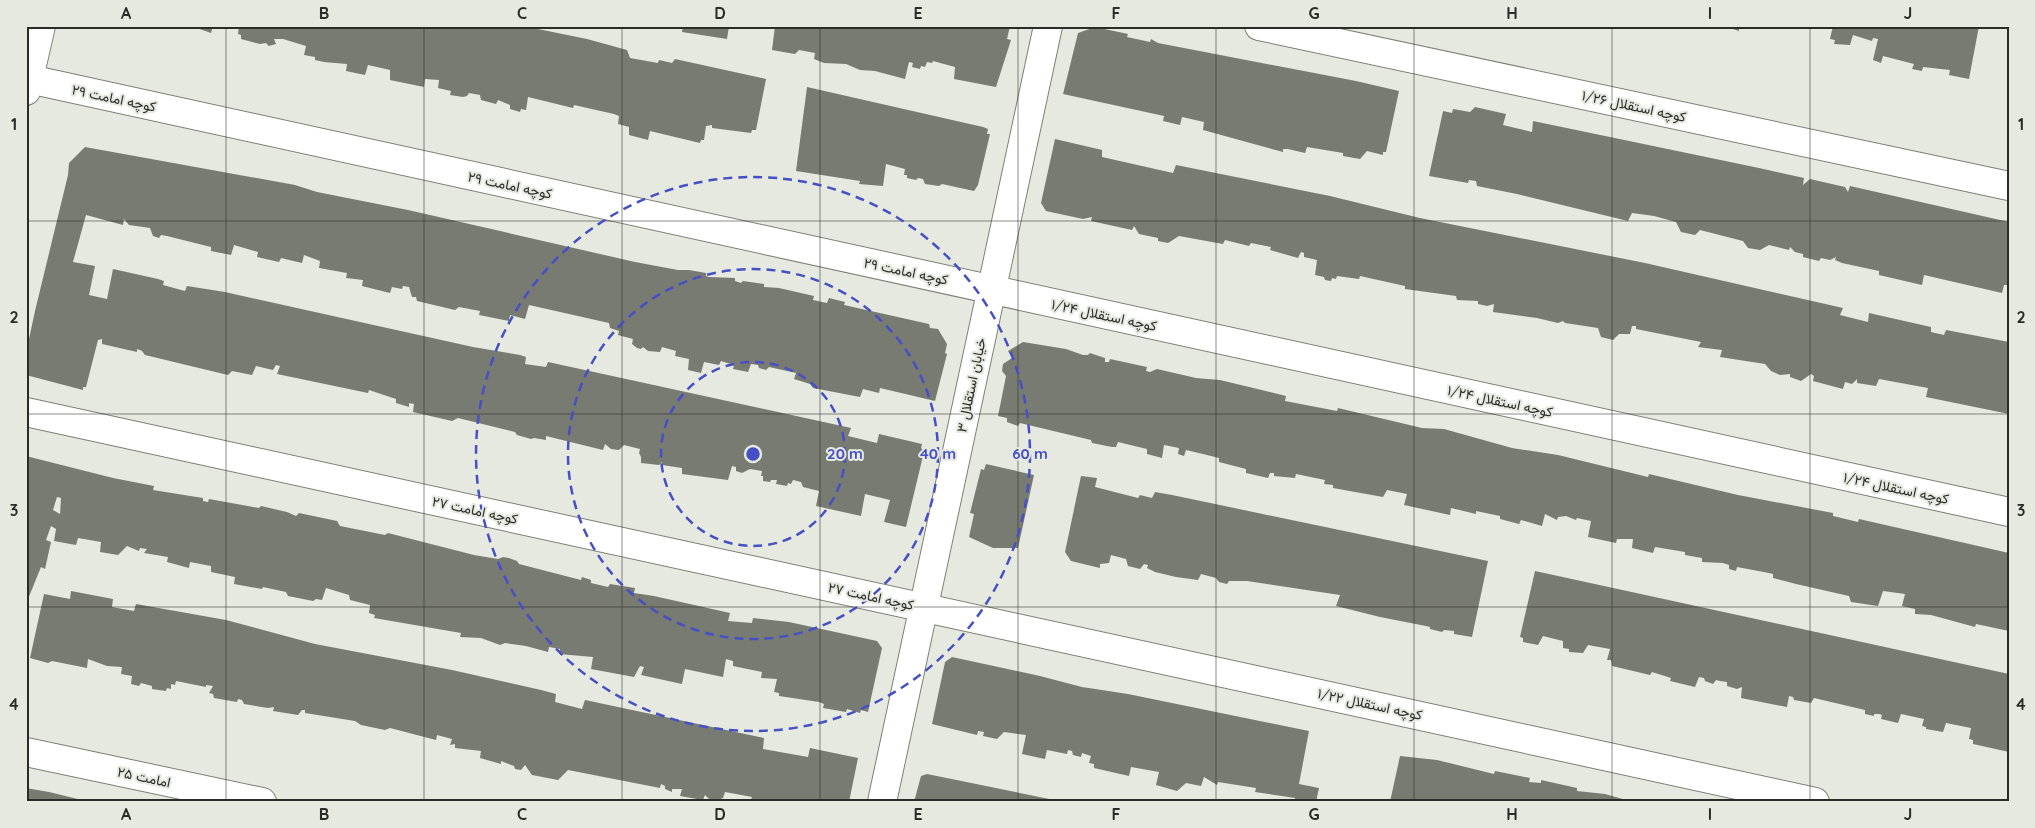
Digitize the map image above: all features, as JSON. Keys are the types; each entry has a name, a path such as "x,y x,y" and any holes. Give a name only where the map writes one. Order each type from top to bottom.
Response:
{"street":[{"path":"28,85 40,26"},
{"name":"خیابان استقلال ۳","path":"882,802 1048,26"},
{"name":"کوچه استقلال ۱/۲۶","path":"1259,26 2009,186"},
{"name":"کوچه امامت ۲۹","path":"28,85 991,290"},
{"name":"کوچه استقلال ۱/۲۴","path":"991,290 2009,512"},
{"name":"کوچه امامت ۲۷","path":"26,412 924,607"},
{"name":"کوچه استقلال ۱/۲۲","path":"924,607 1816,802"},
{"name":"امامت ۲۵","path":"26,752 262,802"}],"building":[{"path":"191,26 213,26 211,33"},
{"path":"239,26 523,26 587,39 627,50 630,58 658,63 659,60 672,63 675,59 766,79 756,130 752,130 751,133 712,128 712,125 706,126 704,140 701,140 700,143 650,131 648,140 629,135 629,127 618,124 619,116 614,114 574,105 573,108 528,97 526,110 521,109 520,112 510,109 510,105 498,100 496,104 481,100 480,95 469,93 463,97 450,95 451,91 438,88 439,80 425,79 424,87 390,80 390,70 368,65 365,75 346,71 347,64 315,60 315,57 304,55 306,46 283,39 274,39 276,44 269,46 266,43 260,44 241,39 241,35 238,34"},
{"path":"683,26 729,26 727,39 682,32"},
{"path":"775,26 1010,26 1007,39 1011,40 996,87 954,79 955,67 933,61 932,63 927,62 925,67 921,66 920,69 912,67 913,63 909,62 905,79 875,71 860,70 846,64 824,63 814,59 815,53 799,50 795,54 772,50"},
{"path":"1723,26 1739,26 1739,31"},
{"path":"1833,26 1979,26 1969,79 1949,75 1950,70 1923,67 1922,71 1912,69 1914,64 1883,56 1881,63 1873,60 1878,39 1873,38 1872,41 1853,35 1850,45 1834,44 1835,40 1830,39"},
{"path":"1095,27 1128,34 1127,37 1150,42 1151,39 1158,43 1399,91 1386,152 1383,152 1383,155 1367,151 1360,159 1343,156 1343,153 1307,147 1305,153 1288,149 1283,149 1283,152 1203,130 1204,122 1182,117 1180,125 1163,121 1164,116 1063,94 1078,33"},
{"path":"807,87 988,129 987,134 990,134 978,185 974,191 942,184 939,186 925,184 923,179 907,178 907,175 904,175 905,169 886,164 883,186 859,184 860,181 796,171"},
{"path":"1475,107 1506,114 1503,125 1532,132 1533,121 1804,178 1803,185 1810,179 1845,187 1848,192 1850,186 2009,222 2009,285 2004,285 2002,293 1924,275 1922,285 1879,275 1879,271 1842,263 1835,260 1836,257 1830,260 1821,258 1819,261 1803,257 1803,254 1795,252 1790,247 1789,250 1769,245 1760,250 1748,248 1743,241 1700,230 1695,235 1681,232 1676,222 1654,216 1632,213 1628,221 1477,186 1476,181 1469,180 1468,183 1429,176 1443,111 1452,113 1453,109 1470,112"},
{"path":"1055,139 1102,150 1102,157 1173,173 1176,165 1330,196 1420,218 1645,263 1843,308 1840,315 1868,322 1869,313 1931,327 1931,332 1944,335 1946,330 2009,342 2009,414 1926,397 1928,388 1879,379 1876,386 1857,383 1857,379 1852,384 1845,382 1843,389 1813,381 1814,376 1811,374 1801,381 1790,377 1790,374 1780,375 1771,371 1765,364 1720,357 1722,350 1698,347 1701,342 1636,329 1636,326 1632,326 1630,334 1619,334 1613,340 1601,337 1598,328 1565,323 1563,321 1558,323 1493,312 1494,304 1487,306 1478,304 1478,301 1457,300 1456,296 1405,289 1405,286 1360,276 1359,279 1337,276 1336,279 1332,278 1331,281 1325,280 1324,277 1315,275 1317,260 1304,257 1304,253 1301,252 1298,258 1270,250 1271,247 1251,243 1249,246 1225,240 1223,244 1179,236 1168,243 1158,241 1158,238 1139,234 1134,226 1132,230 1091,221 1092,217 1083,219 1046,211 1041,203"},
{"path":"85,147 295,185 317,192 408,210 635,262 706,273 706,276 709,277 735,278 735,281 741,283 743,281 764,284 764,287 779,288 814,296 813,300 827,303 829,298 845,302 844,305 929,324 930,328 938,329 947,344 945,353 947,354 935,401 880,388 879,393 863,389 860,397 813,388 810,384 794,379 796,373 769,367 766,370 759,368 758,365 751,364 748,372 733,369 734,365 721,361 719,365 704,362 701,373 688,370 689,359 675,356 676,351 662,347 660,352 648,351 643,347 641,349 637,348 632,344 633,339 618,335 619,331 610,328 609,323 529,305 525,319 510,315 509,321 479,315 480,311 459,307 455,310 417,301 416,297 412,297 409,287 403,286 402,289 392,287 390,293 362,286 363,280 346,278 347,273 319,268 320,261 304,255 302,263 281,258 279,262 257,257 258,252 234,245 231,255 211,251 211,247 167,236 161,235 159,238 153,236 150,228 129,225 124,219 123,225 86,215 73,262 95,266 89,295 107,299 113,269 158,279 164,281 163,285 185,291 187,286 225,292 473,347 520,355 526,357 525,364 546,367 548,362 851,428 848,436 877,443 879,434 922,444 922,460 906,527 884,522 890,500 865,494 861,516 816,506 819,491 803,487 801,482 793,480 787,486 776,484 777,480 763,481 762,471 750,469 742,473 736,471 736,467 732,466 728,480 682,474 682,468 662,465 662,462 659,465 641,463 640,449 624,445 619,450 611,449 605,444 603,450 546,436 546,440 531,439 517,435 515,432 458,418 452,421 413,412 414,404 409,403 409,407 396,403 396,399 369,390 368,393 277,374 280,366 276,365 273,370 256,366 252,375 232,371 228,375 145,355 137,349 137,352 102,344 102,339 98,340 86,387 83,387 83,390 26,375 26,353 68,175 69,163"},
{"path":"1023,342 1066,349 1083,355 1090,353 1105,358 1105,362 1109,362 1110,359 1147,367 1146,371 1150,372 1157,369 1196,378 1220,380 1286,396 1285,401 1337,411 1338,408 1422,428 1444,429 1512,448 1558,455 1648,477 1649,474 1738,495 1833,513 1833,516 1858,522 1859,519 2009,553 2009,631 1976,624 1975,627 1931,615 1915,614 1915,609 1902,606 1905,594 1883,591 1878,606 1851,602 1849,596 1773,578 1773,574 1769,573 1737,567 1736,571 1729,569 1729,565 1723,563 1702,562 1702,558 1685,555 1685,552 1655,547 1653,553 1632,548 1633,539 1617,539 1616,543 1588,537 1591,521 1577,518 1576,520 1566,516 1558,517 1557,520 1545,514 1542,526 1521,520 1519,524 1500,519 1500,516 1476,511 1476,514 1451,508 1450,515 1404,505 1407,494 1387,490 1383,497 1333,488 1333,485 1324,484 1325,480 1296,474 1295,478 1274,476 1274,473 1270,473 1268,478 1246,473 1246,469 1219,462 1219,458 1186,450 1184,456 1178,454 1179,448 1164,445 1162,458 1147,454 1147,449 1118,442 1116,447 1112,447 1020,423 1018,426 1007,422 1007,418 998,416 1006,376 1002,371 1003,364 1012,358 1008,351"},
{"path":"26,456 113,478 154,486 153,490 203,498 203,501 208,502 209,499 259,508 261,506 296,516 299,513 337,521 340,526 385,535 388,533 474,555 498,559 503,557 509,558 517,561 519,564 581,580 582,577 591,580 591,583 608,587 610,584 635,588 634,593 730,613 728,621 752,623 753,618 789,622 877,641 882,648 868,712 861,710 860,713 847,709 846,712 823,708 824,704 819,702 779,696 779,693 774,692 777,679 761,678 762,672 733,666 733,661 726,659 723,677 685,669 682,684 641,675 644,667 640,666 634,677 591,669 593,657 559,654 560,649 549,647 548,652 526,646 505,643 500,645 481,638 460,637 461,633 374,618 375,615 369,613 370,605 350,600 349,595 326,588 322,600 316,599 313,601 288,596 286,592 263,587 262,589 234,584 235,577 211,572 211,566 190,562 189,568 167,562 168,557 144,553 147,549 140,548 139,551 127,546 118,555 100,552 101,542 78,538 76,545 54,541 56,529 51,526 46,540 51,542 45,569 41,567 26,604","holes":["57,497 61,498 60,514 53,510"]},
{"path":"986,464 1034,475 1018,548 993,548 969,537 974,514 970,513 981,469 984,470"},
{"path":"1081,476 1097,478 1095,487 1138,498 1140,495 1152,498 1155,492 1172,495 1488,561 1472,637 1454,634 1454,631 1444,630 1442,632 1426,626 1336,606 1340,595 1247,581 1229,581 1227,584 1219,582 1216,578 1201,574 1198,580 1176,577 1155,572 1147,568 1148,565 1144,564 1140,569 1128,566 1126,559 1111,555 1109,563 1100,564 1100,568 1071,561 1065,552"},
{"path":"1535,571 2009,674 2009,752 1973,744 1973,740 1969,739 1971,728 1946,723 1943,732 1926,729 1926,727 1922,726 1924,719 1901,714 1898,723 1881,719 1882,715 1879,714 1874,714 1874,716 1865,714 1865,710 1814,698 1811,703 1794,700 1793,697 1789,696 1787,707 1741,698 1742,687 1737,689 1727,686 1727,682 1716,680 1713,684 1699,677 1695,687 1670,681 1671,678 1652,672 1650,675 1612,666 1611,660 1607,660 1610,649 1588,645 1583,653 1569,652 1569,649 1563,648 1563,641 1543,636 1538,645 1523,642 1523,638 1520,637"},
{"path":"71,591 113,599 112,607 134,611 136,604 226,620 315,644 452,670 541,690 556,694 555,702 582,709 585,700 764,738 763,749 808,757 810,748 858,758 849,802 750,802 752,797 725,792 723,798 715,801 705,795 703,800 680,796 682,789 672,789 672,792 665,789 665,786 661,784 660,788 568,770 558,780 532,775 525,765 521,770 515,769 514,766 501,761 501,764 480,758 481,751 455,748 455,744 450,745 452,739 437,735 436,740 390,728 385,730 361,725 355,721 305,713 305,710 302,710 298,715 273,711 274,707 268,708 244,704 242,700 238,699 237,702 214,698 213,694 209,693 213,686 206,685 206,687 176,681 175,685 171,684 171,689 167,688 166,691 152,689 152,686 141,683 139,686 131,684 132,676 121,674 122,667 107,666 88,659 87,668 52,661 48,663 30,658 44,594 70,599"},
{"path":"952,657 1082,687 1128,694 1309,731 1299,784 1319,788 1316,802 1294,802 1295,798 1255,792 1256,788 1218,782 1217,785 1204,777 1201,786 1186,783 1177,791 1156,785 1159,772 1131,767 1129,776 1094,768 1094,764 1089,763 1091,756 1082,753 1081,757 1073,755 1072,751 1068,750 1067,754 1047,750 1045,759 1022,754 1026,735 1004,732 997,739 983,736 984,732 978,731 977,735 932,724 945,662"},
{"path":"1400,756 1437,760 1494,774 1495,771 1530,778 1529,782 1541,783 1541,780 1577,788 1577,791 1605,794 1633,802 1390,802"},
{"path":"927,774 1059,802 914,802 921,776"},
{"path":"26,788 49,792 90,802 26,802"}]}
